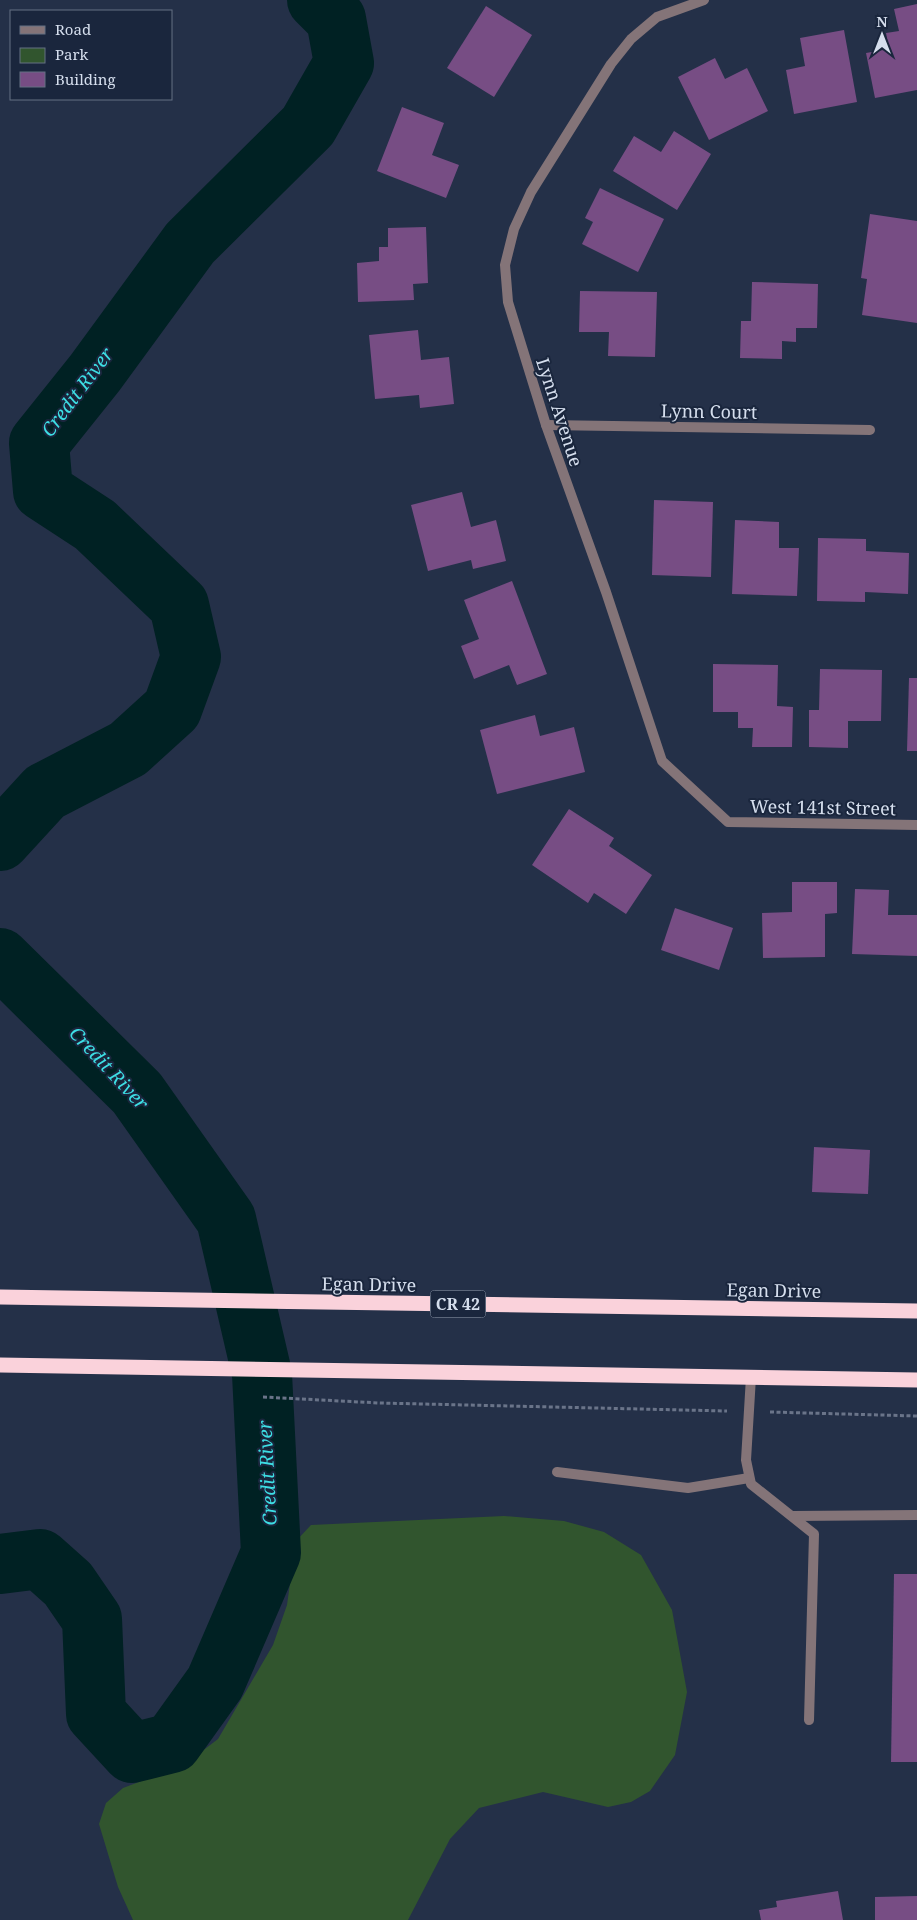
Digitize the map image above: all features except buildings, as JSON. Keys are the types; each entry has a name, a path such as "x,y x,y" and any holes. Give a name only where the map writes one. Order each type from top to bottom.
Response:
{"highway":[{"name":"Egan Drive","path":"0,1297 917,1312"},
{"path":"0,1366 917,1380"}],"street":[{"name":"Lynn Avenue","path":"704,0 658,17 631,39 611,64 531,192 514,229 505,265 508,302 546,425 606,592 662,761 728,822"},
{"name":"Lynn Court","path":"546,425 870,430"},
{"name":"West 141st Street","path":"728,822 917,825"},
{"path":"750,1377 746,1460 750,1484 814,1534 809,1720"},
{"path":"556,1472 688,1488 749,1478"},
{"path":"793,1516 917,1515"}],"path":[{"path":"302,1398 379,1403 917,1416"}],"green space":[{"path":"504,1516 564,1521 604,1532 641,1555 672,1610 687,1692 675,1755 650,1791 631,1802 608,1807 543,1792 479,1808 450,1839 408,1920 133,1920 118,1887 99,1824 106,1803 123,1788 184,1765 218,1739 273,1645 287,1605 296,1541 311,1525"}],"waterway":[{"name":"Credit River","path":"0,841 45,792 128,749 172,709 191,657 179,605 95,525 43,491 39,443 95,373 190,243 308,126 344,63 336,19 317,0"},
{"name":"Credit River","path":"0,958 137,1093 226,1219 262,1374 271,1553 215,1683 172,1743 132,1753 96,1714 92,1619 68,1584 40,1559 0,1564"}]}
